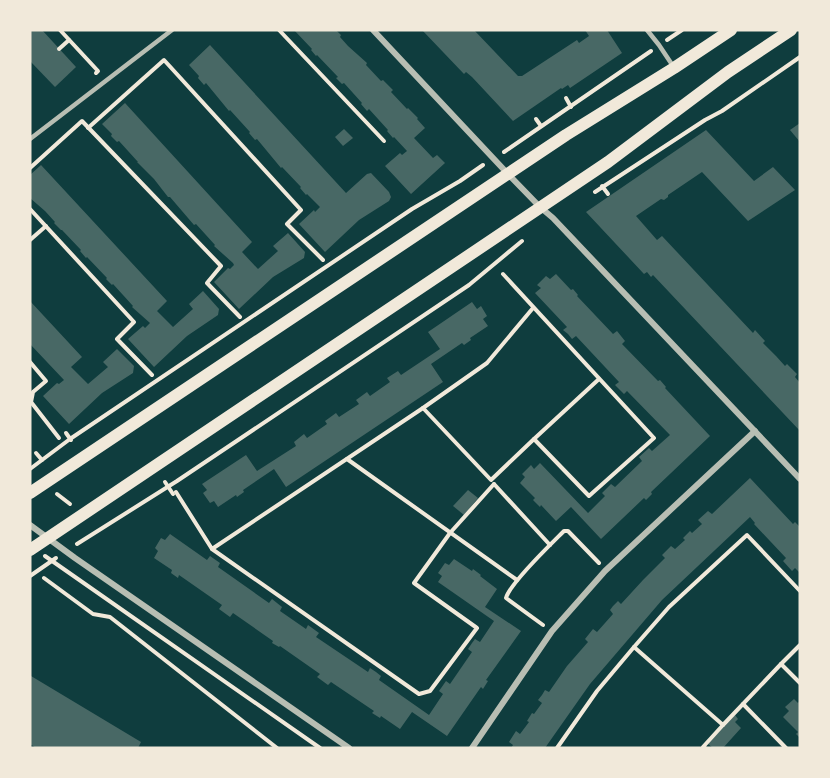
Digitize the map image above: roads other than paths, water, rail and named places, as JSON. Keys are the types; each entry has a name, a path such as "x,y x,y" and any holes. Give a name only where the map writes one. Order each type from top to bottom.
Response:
{"main road":[{"path":"30,493 566,135 731,30"},
{"path":"30,550 608,162 728,72 791,30"}],"street":[{"path":"373,30 800,479"},
{"path":"472,748 552,631 605,571 755,431"},
{"path":"30,525 349,748"}],"lane":[{"path":"30,139 172,30"},
{"path":"647,30 674,68"}]}
